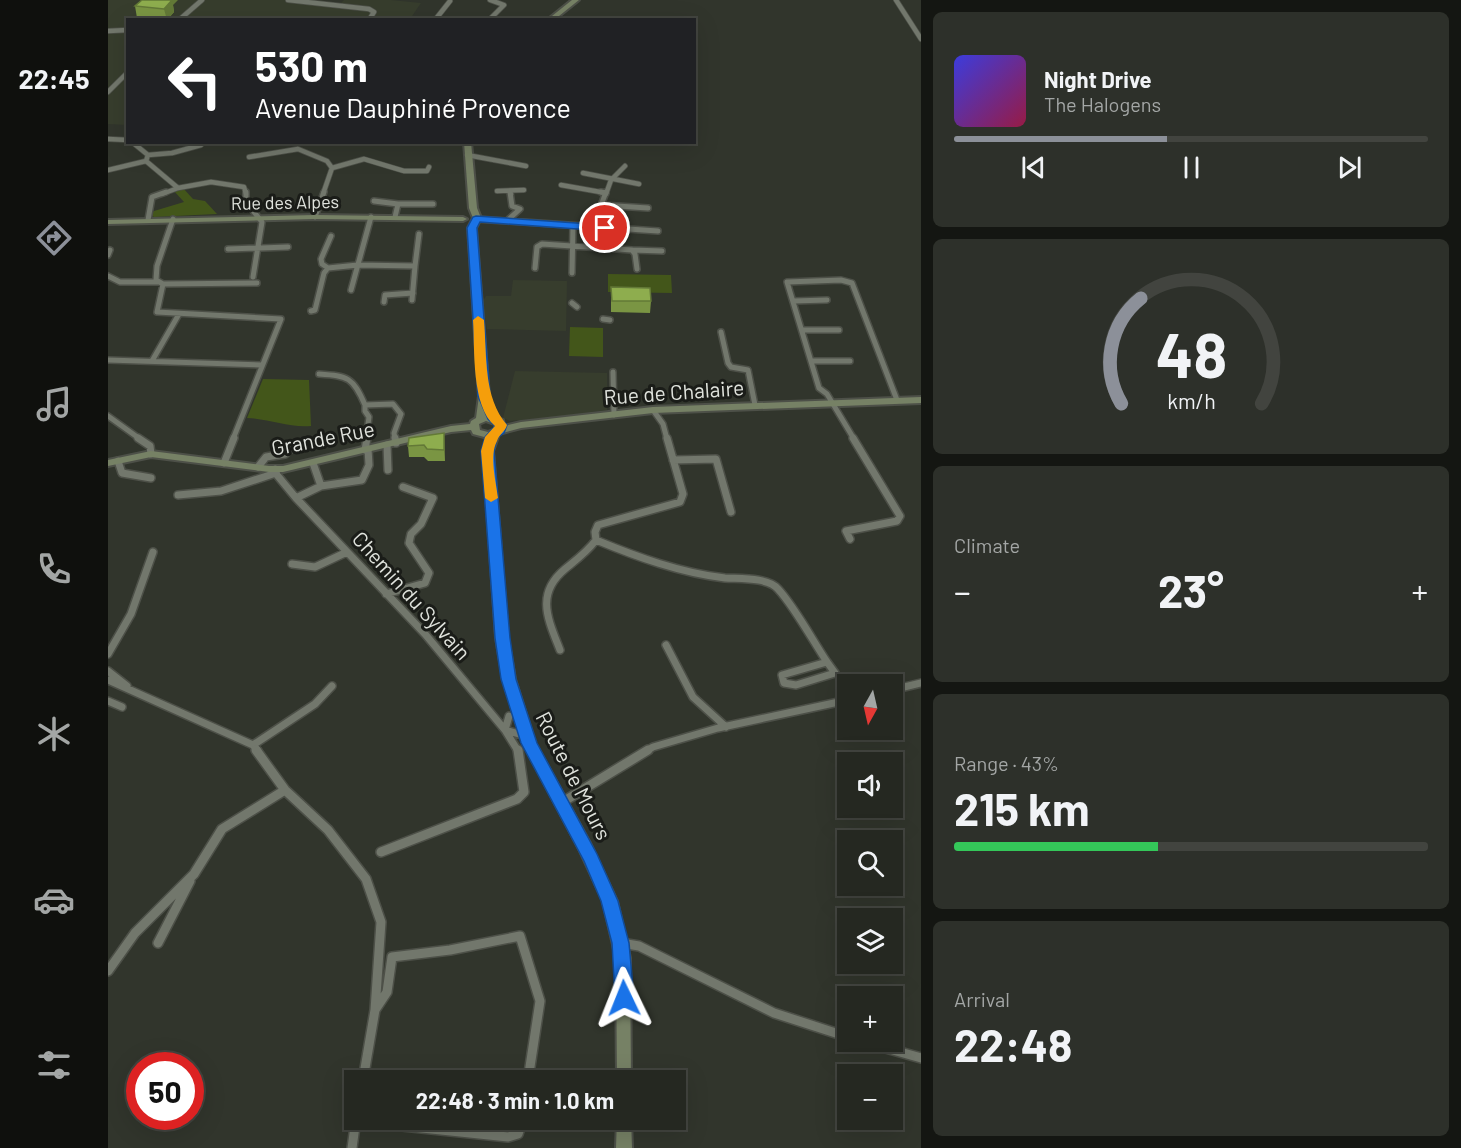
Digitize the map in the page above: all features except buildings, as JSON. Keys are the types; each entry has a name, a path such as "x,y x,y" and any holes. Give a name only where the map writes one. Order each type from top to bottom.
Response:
{"main road":[{"path":"553,18 576,0"},
{"path":"462,144 466,209 464,218 471,292 477,307"},
{"path":"466,144 475,219 472,228 484,396 481,419 476,430"},
{"name":"Rue des Alpes","path":"108,222 315,217 475,219"},
{"path":"484,396 497,426"},
{"name":"Rue de Chalaire","path":"497,426 652,410 921,400"},
{"path":"481,419 497,426"},
{"name":"Grande Rue","path":"113,462 151,454 276,471 451,429 476,430 497,426"},
{"name":"Route de Mours","path":"497,426 488,451 502,638 513,712 598,872 610,901 621,943 624,980 624,1070"},
{"name":"Route de Mours","path":"476,430 488,451"},
{"path":"624,1130 624,1148"}],"street":[{"path":"181,18 202,0"},
{"path":"288,0 369,9 374,12 370,18"},
{"path":"490,0 504,5 491,18"},
{"path":"896,0 921,39"},
{"path":"437,18 450,1"},
{"path":"108,31 126,30"},
{"path":"108,92 126,74"},
{"path":"108,139 126,140"},
{"path":"134,144 178,188"},
{"path":"108,170 201,145"},
{"path":"249,157 297,146 327,161 332,168"},
{"path":"467,155 526,166"},
{"path":"332,168 364,159 404,171 427,171 429,167"},
{"path":"593,227 612,179 625,166"},
{"path":"315,217 332,168"},
{"path":"583,173 639,184"},
{"path":"148,220 152,197 178,188 211,182 239,184 246,190 246,202 261,218 259,247 253,277"},
{"path":"561,185 606,193"},
{"path":"497,191 524,190"},
{"path":"509,191 512,206 520,210 509,219"},
{"path":"374,201 433,204"},
{"path":"395,217 398,204"},
{"path":"601,205 648,208"},
{"path":"351,290 371,217"},
{"path":"161,283 156,280 157,267 173,219"},
{"path":"475,219 509,219 573,226 658,231"},
{"path":"572,273 573,226"},
{"path":"384,302 385,295 412,297 419,234"},
{"path":"332,236 321,259 322,264 328,268 358,265 415,266"},
{"path":"535,268 537,247 542,243 662,251"},
{"path":"228,249 288,247"},
{"path":"632,249 635,254 636,269"},
{"path":"311,311 315,310 324,273 328,268"},
{"path":"108,276 120,282 257,283"},
{"path":"850,538 846,531 897,521 900,516 827,394 819,388 787,282 841,280 852,283 897,400"},
{"path":"161,283 157,312 281,319 224,463"},
{"path":"793,301 827,300"},
{"path":"152,361 179,314"},
{"path":"802,330 839,330"},
{"path":"721,332 728,363 731,367 748,370 755,405"},
{"path":"108,360 262,365"},
{"path":"811,361 850,361"},
{"path":"613,372 614,415"},
{"path":"296,498 321,486 362,480 369,465 367,449 369,417 356,384 351,378 320,374"},
{"path":"365,405 393,404 401,414 391,444 388,470"},
{"path":"560,650 547,616 547,589 554,578 589,551 596,540 595,532 598,525 680,502 683,494 663,424 652,410"},
{"path":"108,416 150,446 151,454"},
{"path":"258,467 266,457 285,454 292,447 318,443"},
{"path":"673,460 716,459 731,512"},
{"path":"113,462 122,473 152,478"},
{"path":"313,463 321,486"},
{"path":"178,495 221,491 276,471"},
{"name":"Chemin du Sylvain","path":"276,471 296,498 425,634 505,730 518,749"},
{"path":"386,594 424,583 429,573 409,543 411,534 421,524 433,498 403,487"},
{"path":"596,540 618,549 713,576 763,581 777,587 827,662 835,674 796,685 784,683 782,675 827,662"},
{"path":"108,654 131,614 153,552"},
{"path":"292,564 315,567 347,552"},
{"path":"666,645 693,698 726,727"},
{"path":"108,671 122,680 128,688"},
{"path":"108,680 253,745 285,790 327,830 366,879 381,922 375,1010 365,1070"},
{"path":"903,687 921,683"},
{"path":"253,745 307,709 332,686"},
{"path":"108,701 122,707"},
{"path":"561,803 653,747 726,727 837,702"},
{"path":"492,716 513,712"},
{"path":"381,852 517,800 524,792 518,749 528,739 505,730 513,712"},
{"path":"158,943 194,874 222,830 285,790"},
{"path":"108,971 135,933 194,874"},
{"path":"375,1010 385,1002 388,993 392,957 450,950 520,936 540,1000 530,1070"},
{"path":"621,943 639,946 774,1013 837,1033"},
{"path":"900,1052 921,1058"},
{"path":"352,1148 354,1130"},
{"path":"441,1130 508,1137 518,1134 519,1130"}],"shaded area":[{"path":"108,0 297,0 340,4 344,0 391,0 421,3 411,18 126,18 126,125 108,124"},
{"path":"513,280 567,281 566,331 487,329 482,302 486,296 511,296"},
{"path":"515,371 607,373 607,410 510,421 503,418"}],"green space":[{"path":"183,188 193,199 205,201 217,214 154,217 151,215 154,211 184,202 174,191"},
{"path":"608,274 671,275 672,293 608,292"},
{"path":"570,327 603,328 603,357 569,356"},
{"path":"263,379 309,380 311,426 295,426 247,418"}],"slow traffic":[{"path":"478,320 484,396 494,419 501,425 492,437 488,451 491,498"}],"route":[{"path":"605,228 509,219 476,219 472,228 484,396 494,419 501,425 492,437 488,451 502,638 512,695 529,743 592,859 610,901 621,943 624,998"}]}
